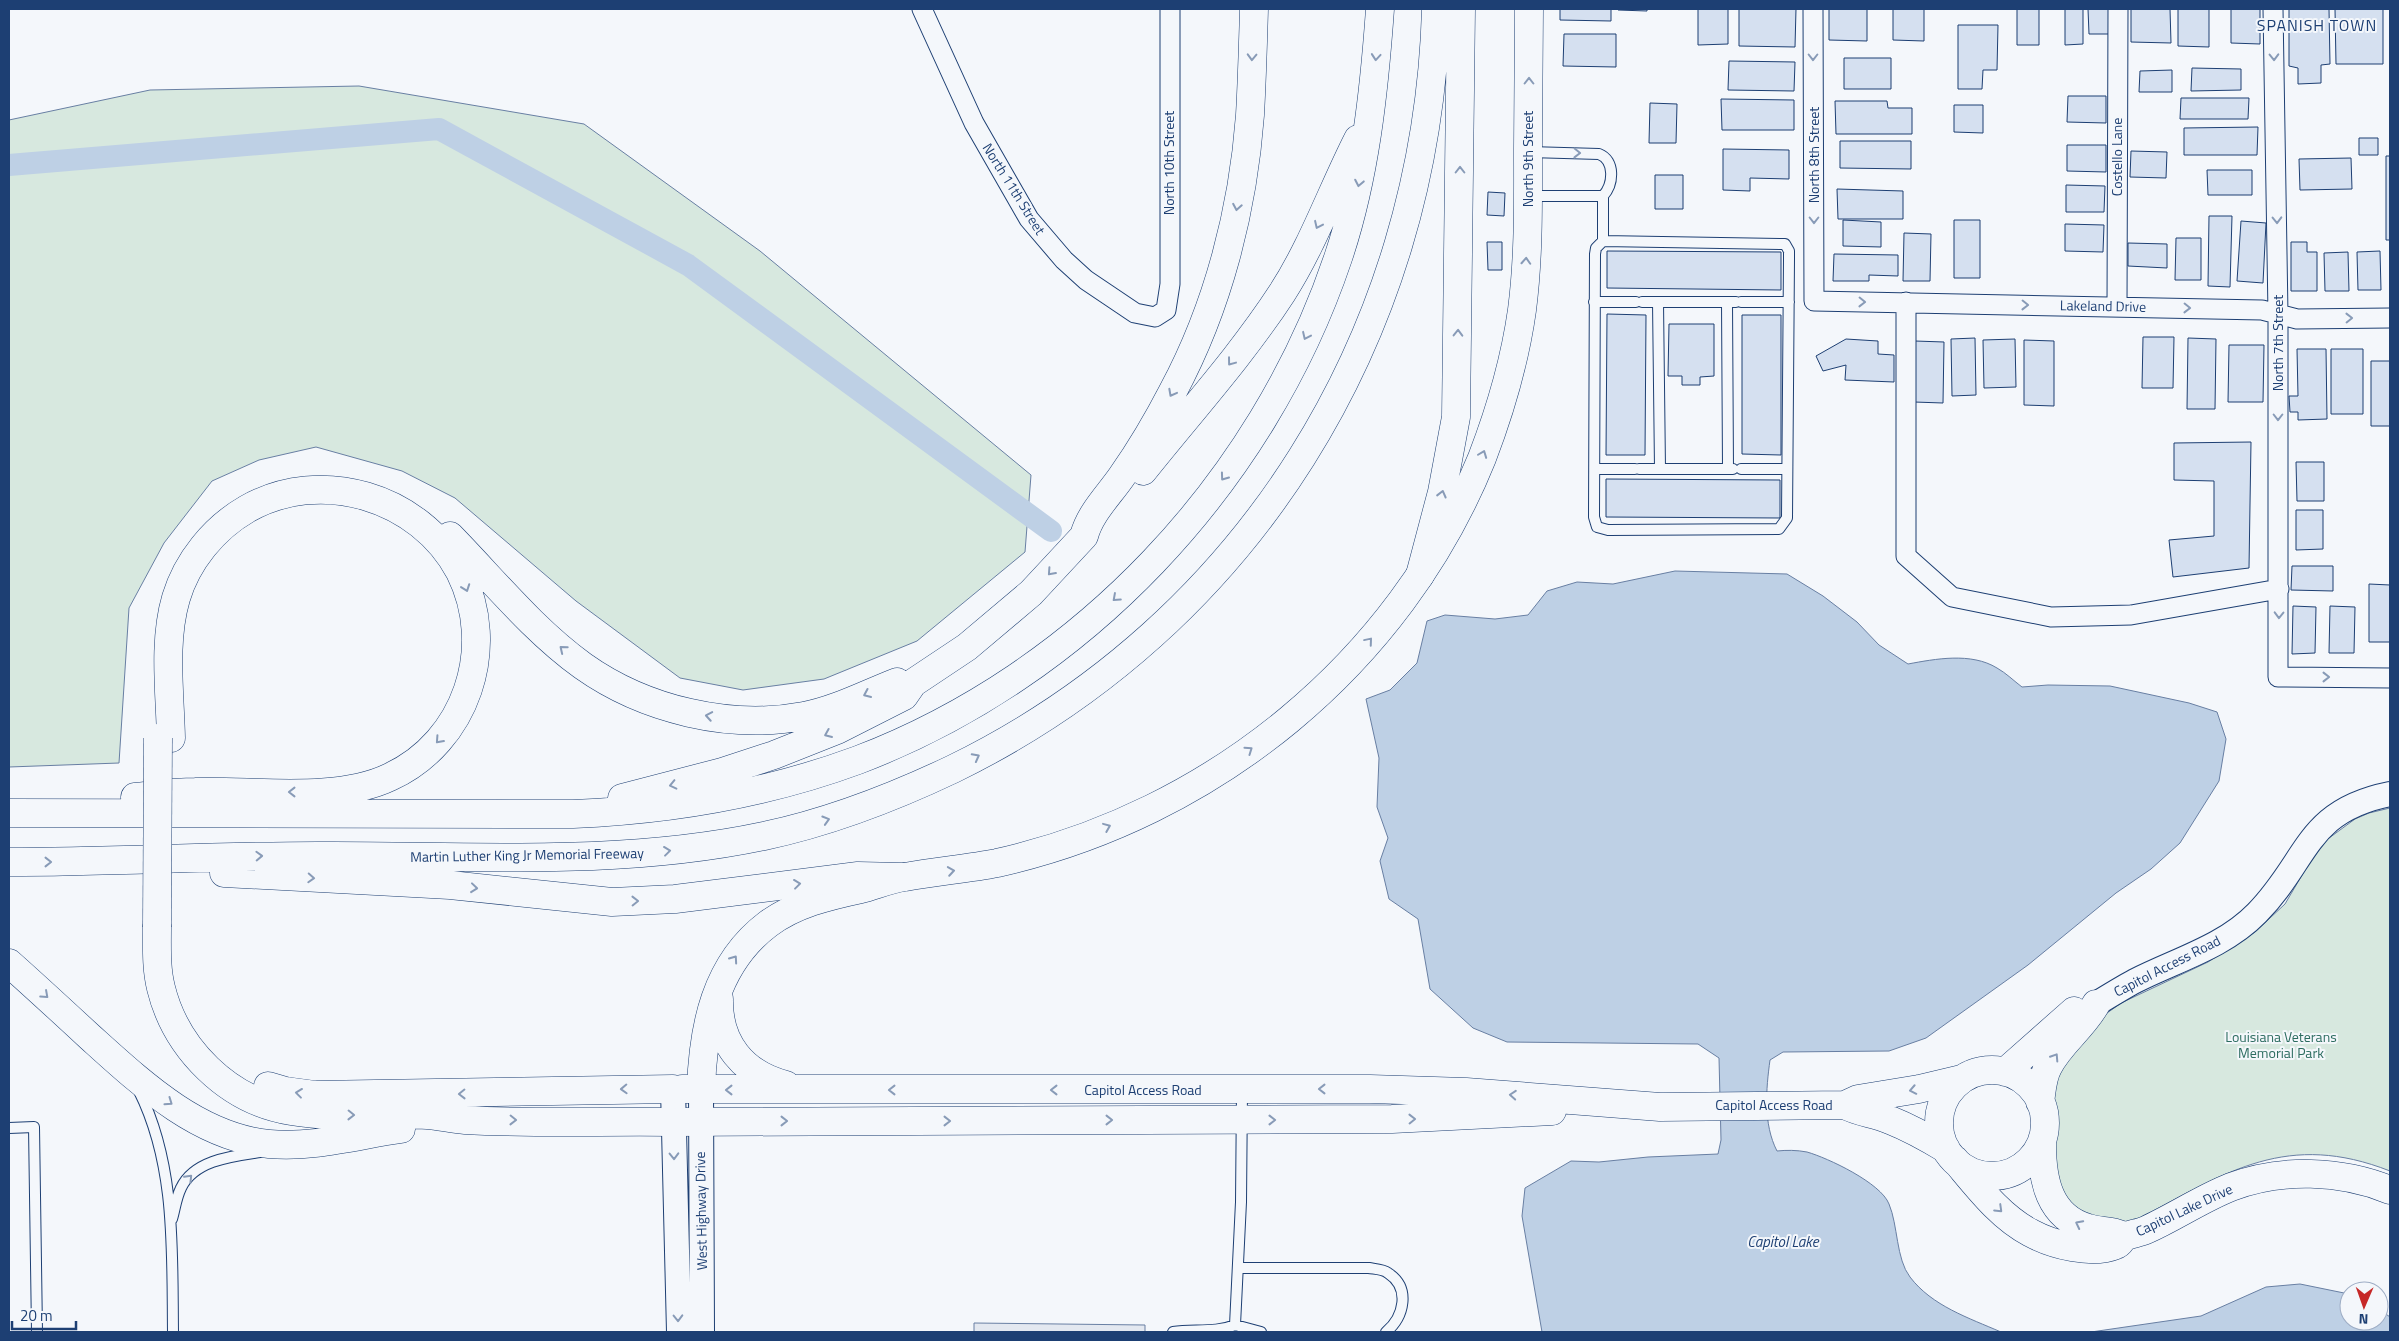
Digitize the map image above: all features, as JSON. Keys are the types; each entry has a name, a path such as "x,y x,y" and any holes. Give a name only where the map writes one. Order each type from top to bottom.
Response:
{"main road":[{"path":"1084,536 1087,524 1123,475 1187,365 1217,284 1236,214 1245,159 1250,116 1254,9"},
{"path":"9,811 573,814 624,812 714,799 784,783 858,760 928,728 988,694 1029,667 1104,609 1150,566 1198,512 1249,441 1279,390 1308,331 1338,259 1357,192 1374,89 1380,9"},
{"name":"Martin Luther King Jr Memorial Freeway","path":"9,862 88,862 272,856 602,856 711,846 795,828 866,806 942,774 1031,726 1118,665 1202,586 1254,528 1294,472 1329,413 1371,325 1407,216 1426,119 1436,9"},
{"path":"1420,575 1442,492 1456,417 1461,9"},
{"name":"North 9th Street","path":"902,877 995,863 1040,852 1123,821 1202,780 1257,744 1318,696 1369,642 1420,575 1458,511 1483,454 1504,388 1522,309 1529,196 1529,9"},
{"path":"573,814 630,795 722,772 804,744 866,716 904,696 913,683 961,651 993,626 1047,577 1084,536 1095,531 1227,367 1282,293 1318,226 1336,182 1369,118"},
{"path":"464,1120 428,1115 329,1115 272,1107 235,1091 220,1080 194,1054 174,1023 166,1006 158,974 164,927 164,738 158,616 164,588 176,564 198,531 233,500 274,481 302,475 329,474 360,479 387,488 410,500 438,523 552,641 582,665 619,687 670,708 700,715 738,720 788,718 830,709 897,682 913,683"},
{"path":"9,811 193,792 330,792 370,785 389,778 420,759 445,734 470,688 476,650 476,633 471,602 460,572 443,549 421,526 393,507 370,497 339,490 304,491 269,499 248,509 230,521 205,545 187,571 180,586 175,600 170,636 164,738"},
{"path":"88,862 270,876 450,885 612,902 674,899 858,876 902,877"},
{"path":"701,1089 706,1026 720,985 736,955 760,931 780,916 824,898 902,877"},
{"name":"Capitol Access Road","path":"164,927 172,976 178,998 193,1028 211,1050 231,1068 272,1088 315,1094 673,1089 1423,1090 1519,1095 1614,1105 1660,1107 1705,1105 1845,1105 1858,1099 1919,1089 1961,1079"},
{"path":"9,962 130,1073 170,1103 214,1129 231,1136 270,1144 317,1143 464,1120"},
{"path":"720,985 720,1022 730,1047 738,1058 760,1076 775,1083 802,1090"},
{"path":"2006,1072 2078,1008 2096,1004"},
{"path":"2040,1102 2031,1087 2020,1078 2006,1072 1980,1071 1961,1079 1950,1091 1940,1113 1939,1128 1950,1155 1980,1175 2006,1175 2030,1163 2042,1144 2045,1128 2040,1102 2043,1081 2048,1067 2062,1045 2088,1019 2096,1004"},
{"name":"Capitol Access Road","path":"464,1120 674,1122 1438,1118 1522,1114 1614,1105"},
{"name":"Capitol Lake Drive","path":"1845,1105 1857,1112 1889,1119 1926,1136 1950,1155 1998,1208 2032,1233 2057,1243 2095,1248 2117,1245 2125,1237 2146,1230 2232,1186 2273,1177 2304,1173 2336,1176 2372,1182 2390,1190"},
{"name":"Capitol Lake Drive","path":"2042,1144 2043,1175 2056,1206 2077,1224 2096,1230 2117,1232 2125,1237"}],"street":[{"name":"North 11th Street","path":"922,9 974,123 1024,211 1045,239 1064,260 1114,300 1135,313 1147,317 1160,315"},
{"name":"North 10th Street","path":"1160,315 1166,310 1170,284 1170,9"},
{"name":"North 8th Street","path":"1813,9 1814,301"},
{"name":"Costello Lane","path":"2117,306 2118,9"},
{"name":"North 7th Street","path":"2273,9 2278,314 2278,677 2390,678"},
{"name":"Lakeland Drive","path":"1814,301 2262,310 2297,319 2390,318"},
{"path":"1906,302 1906,556 1952,597 2051,617 2131,615 2279,589"},
{"name":"Capitol Access Road","path":"2096,1004 2136,980 2212,945 2245,923 2256,914 2280,885 2303,849 2324,824 2348,807 2365,800 2390,794"},
{"name":"West Highway Drive","path":"673,1089 679,1332"},
{"name":"West Highway Drive","path":"701,1089 702,1332"}],"lane":[{"path":"1528,152 1598,154 1606,157 1610,164 1611,182 1603,196 1603,241 1596,248 1594,302 1594,517 1597,527 1608,530 1772,530 1784,526 1787,518 1789,302 1789,251 1785,244 1603,241"},
{"path":"1529,196 1603,196"},
{"path":"1594,302 1789,302"},
{"path":"1658,302 1660,469"},
{"path":"1734,469 1735,302"},
{"path":"1595,469 1787,469"},
{"path":"130,1073 155,1126 172,1222 173,1332"},
{"path":"1235,1325 1242,1090"},
{"path":"9,1128 34,1127 37,1332"},
{"path":"172,1222 180,1190 185,1180 206,1165 238,1155 317,1143"},
{"path":"1238,1268 1369,1268 1387,1272 1400,1284 1403,1294 1402,1312 1394,1325 1386,1332"},
{"path":"1172,1332 1222,1330 1235,1325 1261,1332"}],"green space":[{"path":"359,86 584,124 760,251 1031,475 1025,552 917,641 824,679 743,690 680,678 576,601 455,498 402,471 316,447 259,460 212,481 164,543 129,608 119,763 9,767 9,120 150,90"},
{"name":"Louisiana Veterans Memorial Park","path":"2390,808 2390,1171 2354,1160 2320,1155 2289,1156 2260,1162 2231,1172 2140,1218 2127,1223 2108,1225 2061,1200 2051,1149 2055,1131 2052,1095 2053,1079 2103,1016 2121,1003 2208,962 2255,932 2285,904 2315,853 2325,841 2355,819 2369,813"}],"shaded area":[{"path":"974,1323 1145,1325 1145,1332 974,1332"}],"water":[{"name":"Capitol Lake","path":"1675,571 1787,574 1823,596 1857,622 1879,645 1908,664 1930,660 1965,658 1987,663 1997,668 2022,687 2048,685 2110,686 2189,703 2217,712 2226,739 2219,781 2180,843 2151,869 2116,893 2028,965 1926,1038 1889,1051 1783,1052 1770,1060 1767,1106 1769,1129 1777,1151 1799,1151 1816,1155 1853,1172 1876,1188 1889,1204 1902,1261 1910,1277 1929,1296 1940,1303 2001,1332 1542,1332 1522,1216 1525,1188 1571,1161 1599,1162 1648,1157 1718,1154 1721,1140 1719,1058 1698,1044 1507,1042 1473,1028 1430,989 1418,919 1389,899 1380,861 1388,838 1377,807 1379,758 1366,699 1390,690 1417,663 1427,621 1445,615 1495,619 1528,615 1547,591 1577,582 1613,584"},
{"path":"2300,1284 2339,1292 2339,1331 2389,1331 2389,1316 2390,1332 2091,1332 2201,1316 2266,1287"}],"building":[{"path":"1560,9 1611,9 1611,21 1560,20"},
{"path":"1647,9 1647,11 1618,10"},
{"path":"1698,9 1728,9 1728,44 1698,45"},
{"path":"1739,9 1796,9 1795,47 1739,46"},
{"path":"1829,9 1867,9 1867,41 1829,40"},
{"path":"1893,9 1924,9 1924,41 1893,40"},
{"path":"2017,9 2039,9 2039,45 2017,45"},
{"path":"2065,9 2083,9 2083,44 2065,45"},
{"path":"2088,9 2114,9 2113,34 2089,34"},
{"path":"2131,9 2170,9 2171,43 2131,42"},
{"path":"2178,9 2209,9 2209,47 2178,46"},
{"path":"2231,9 2260,9 2260,44 2231,43"},
{"path":"2289,9 2329,9 2330,64 2321,65 2321,83 2298,84 2298,68 2289,66"},
{"path":"2335,9 2383,9 2383,64 2336,64"},
{"path":"1958,25 1998,25 1997,70 1983,70 1982,89 1958,89"},
{"path":"1564,34 1616,34 1616,67 1563,66"},
{"path":"1844,58 1891,58 1891,89 1844,89"},
{"path":"1729,61 1795,62 1794,91 1728,90"},
{"path":"2192,68 2241,69 2241,90 2191,91"},
{"path":"2172,70 2172,92 2139,92 2140,71"},
{"path":"2068,96 2106,96 2106,123 2067,122"},
{"path":"2181,98 2249,98 2248,119 2180,119"},
{"path":"1721,99 1794,100 1794,130 1722,130"},
{"path":"1835,101 1887,101 1888,108 1912,108 1912,134 1836,134"},
{"path":"1650,103 1677,104 1676,143 1649,143"},
{"path":"1954,105 1983,105 1983,133 1954,132"},
{"path":"2258,127 2257,155 2184,155 2184,128"},
{"path":"2359,138 2378,138 2378,155 2359,155"},
{"path":"1840,141 1911,141 1911,169 1840,168"},
{"path":"2067,145 2106,145 2106,172 2067,171"},
{"path":"1723,149 1789,150 1789,179 1750,178 1750,191 1723,190"},
{"path":"2131,151 2167,152 2166,178 2130,177"},
{"path":"2386,156 2390,156 2390,240 2386,240"},
{"path":"2351,158 2352,189 2300,190 2299,159"},
{"path":"2207,170 2252,170 2252,195 2208,195"},
{"path":"1655,175 1683,175 1683,209 1655,209"},
{"path":"2066,185 2105,186 2104,212 2066,212"},
{"path":"1837,189 1903,191 1903,219 1838,219"},
{"path":"1488,192 1505,193 1504,216 1487,215"},
{"path":"2209,216 2232,216 2230,287 2208,286"},
{"path":"1843,220 1881,222 1881,247 1843,246"},
{"path":"1954,220 1980,220 1980,278 1954,278"},
{"path":"2241,221 2266,223 2263,283 2237,281"},
{"path":"2065,224 2104,225 2103,252 2065,251"},
{"path":"1904,233 1931,234 1930,281 1903,281"},
{"path":"2176,238 2201,238 2201,280 2175,280"},
{"path":"1487,242 1502,242 1502,270 1488,270"},
{"path":"2291,242 2307,242 2307,252 2317,252 2317,291 2291,291"},
{"path":"2128,243 2167,244 2167,268 2128,266"},
{"path":"1607,251 1781,252 1781,290 1607,288"},
{"path":"2380,251 2381,290 2358,290 2357,252"},
{"path":"2348,252 2349,291 2325,291 2324,253"},
{"path":"1834,254 1898,255 1898,276 1869,275 1869,281 1833,281"},
{"path":"1607,314 1646,315 1645,455 1606,455"},
{"path":"1742,315 1781,315 1781,455 1742,454"},
{"path":"1669,324 1714,324 1714,376 1700,377 1700,385 1682,385 1682,376 1668,376"},
{"path":"2143,337 2174,337 2173,388 2142,388"},
{"path":"1975,338 1976,395 1952,396 1951,339"},
{"path":"2188,338 2216,339 2215,409 2187,409"},
{"path":"1846,339 1878,341 1878,354 1894,355 1894,382 1845,380 1846,365 1823,371 1816,356"},
{"path":"2015,339 2016,387 1984,388 1983,340"},
{"path":"2024,340 2054,341 2054,406 2024,405"},
{"path":"1915,341 1944,342 1943,403 1914,402"},
{"path":"2229,345 2264,345 2263,402 2228,402"},
{"path":"2297,349 2326,349 2327,419 2298,420 2298,412 2290,412 2289,396 2298,396"},
{"path":"2331,349 2363,349 2363,414 2331,414"},
{"path":"2371,361 2390,361 2390,426 2371,426"},
{"path":"2251,442 2249,568 2173,577 2169,540 2214,536 2214,481 2174,480 2174,443"},
{"path":"2296,462 2324,462 2324,501 2297,501"},
{"path":"1606,479 1780,480 1780,518 1606,517"},
{"path":"2296,510 2323,510 2323,549 2296,550"},
{"path":"2292,566 2333,566 2333,591 2291,590"},
{"path":"2369,584 2390,585 2390,642 2369,642"},
{"path":"2293,606 2316,607 2315,653 2292,654"},
{"path":"2330,606 2355,607 2354,653 2329,653"}],"waterway":[{"path":"9,165 439,129 688,265 1051,531"}],"district":[{"name":"SPANISH TOWN","path":"2317,25"}]}
